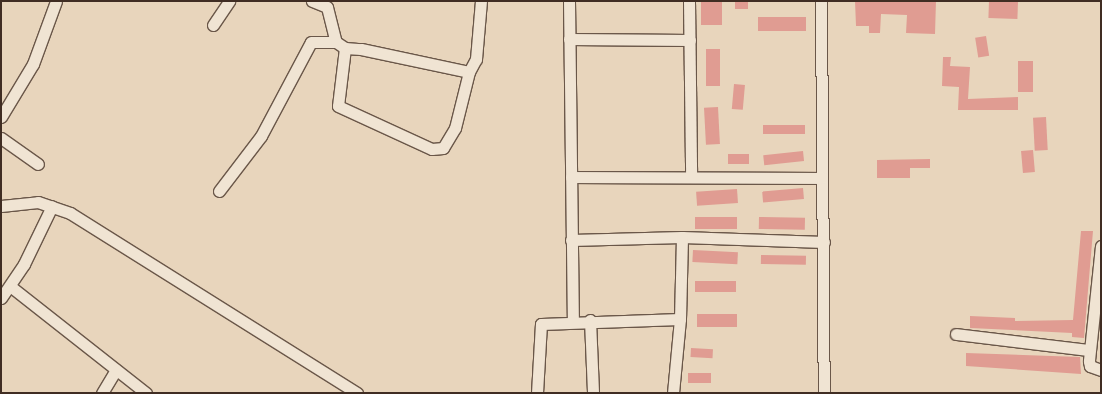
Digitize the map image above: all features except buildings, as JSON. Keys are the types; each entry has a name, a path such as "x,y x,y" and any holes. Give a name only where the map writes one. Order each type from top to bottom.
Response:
{"street":[{"path":"1,117 33,64 56,1"},
{"path":"213,25 229,1"},
{"path":"312,1 327,7 340,45 344,75 336,105 432,149 443,148 455,128 469,72 476,59 481,1"},
{"path":"569,1 573,320"},
{"path":"689,1 691,176"},
{"path":"821,1 824,393"},
{"path":"569,39 690,40"},
{"path":"219,191 261,136 311,42 361,48 469,72"},
{"path":"1,138 38,164"},
{"path":"571,178 691,176 822,178"},
{"path":"1,206 38,202 52,206 237,315 357,393"},
{"path":"1,298 10,286 52,206"},
{"path":"572,240 682,237 824,242"},
{"path":"673,393 680,319 682,237"},
{"path":"1101,246 1089,350 1090,366 1101,370"},
{"path":"10,286 146,393"},
{"path":"537,393 539,328 546,321 680,319"},
{"path":"590,320 593,393"},
{"path":"956,334 1089,350"},
{"path":"102,393 116,370"}]}
